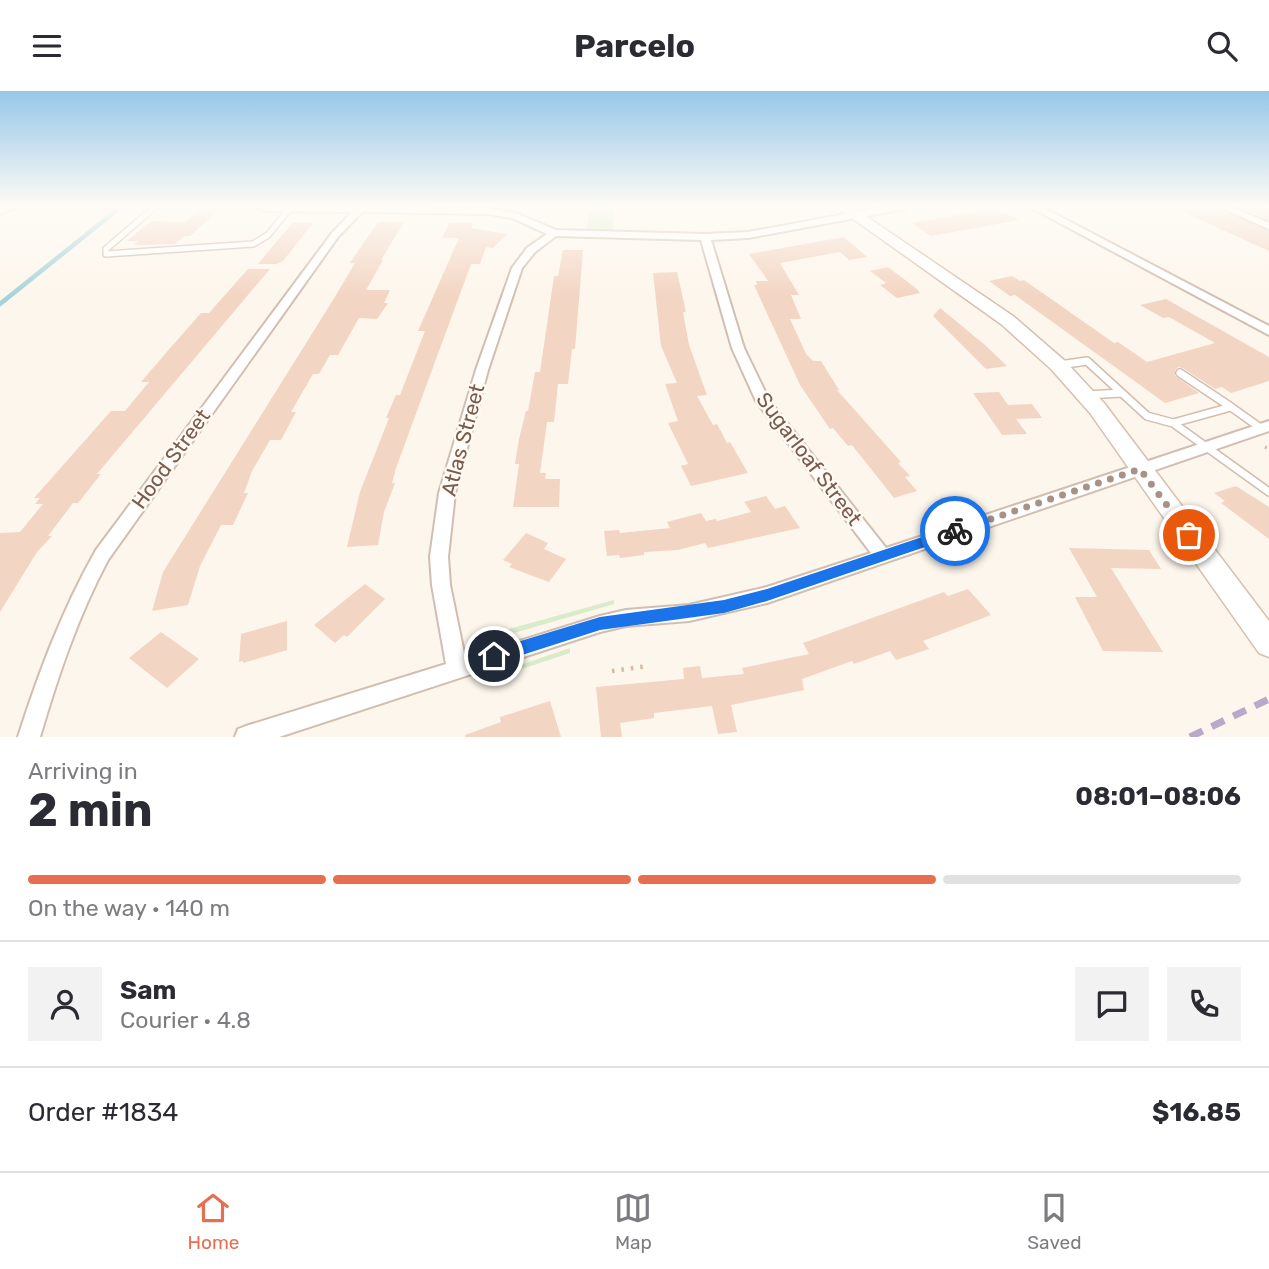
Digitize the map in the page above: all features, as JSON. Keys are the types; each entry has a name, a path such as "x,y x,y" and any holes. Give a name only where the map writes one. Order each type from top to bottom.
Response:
{"main road":[{"path":"886,236 1007,320 1087,395 1269,644"}],"street":[{"name":"Hood Street","path":"29,737 63,632 82,589 102,555 334,236"},
{"name":"Atlas Street","path":"457,668 441,585 440,546 447,493 482,370 517,268 531,250 550,236"},
{"path":"673,236 723,236"},
{"path":"1089,236 1269,331"},
{"name":"Sugarloaf Street","path":"705,237 738,348 758,392 771,414 883,556"},
{"path":"246,737 600,624 724,607 1207,448 1266,438"}],"lane":[{"path":"121,236 106,249 106,254 253,244 266,236"},
{"path":"1058,365 1087,361 1146,416 1173,423 1269,492"},
{"path":"1180,373 1231,407 1266,438"},
{"path":"1087,395 1121,393"},
{"path":"1173,423 1231,407"}],"path":[{"path":"612,671 648,666"}],"green space":[{"path":"614,600 614,604 493,639 483,639 484,636"},
{"path":"570,648 570,653 482,682 481,678"}],"building":[{"path":"133,236 184,236 175,244 134,245 139,241 127,241"},
{"path":"281,236 303,236 283,261 277,264 258,264"},
{"path":"368,236 395,236 366,290 390,290 384,303 388,303 377,319 359,318 338,355 330,355 319,374 313,374 291,412 296,412 281,440 270,440 252,471 244,493 248,493 233,525 221,525 200,566 188,605 152,611 163,572 355,263 350,263"},
{"path":"505,236 493,248 486,247 480,264 471,264 396,468 392,483 395,483 384,512 378,545 347,547 360,492 389,418 386,418 396,395 400,395 425,331 418,331 459,238 442,238"},
{"path":"1236,236 1269,236 1269,251"},
{"path":"844,237 867,257 849,260 840,252 780,263 799,295 791,295 801,319 790,319 806,354 813,361 821,361 837,390 901,462 898,463 910,476 905,477 917,491 894,498 852,445 848,446 833,428 830,429 800,385 754,285 757,285 756,281 768,281 749,254"},
{"path":"563,250 583,250 575,349 572,349 568,384 558,384 554,422 547,422 540,473 546,473 545,479 560,479 559,507 513,507 519,464 515,464 519,439 528,411 535,372 540,372 554,276 558,276"},
{"path":"888,267 920,293 897,298 880,285 886,283 870,271"},
{"path":"248,269 270,269 97,474 101,474 78,503 73,503 48,536 52,536 37,552 0,612 0,533 20,532 43,504 35,504 40,498 34,498 111,411 125,411 149,382 141,382 165,354 201,313 209,313"},
{"path":"677,272 686,312 683,312 689,345 707,395 697,396 713,425 717,424 748,473 691,486 681,466 688,464 668,423 678,421 665,384 677,383 661,346 653,273"},
{"path":"1012,276 1020,281 1024,280 1114,343 1118,342 1147,362 1215,343 1169,317 1163,318 1140,305 1166,299 1269,357 1269,381 1231,393 1222,387 1215,389 1178,367 1175,376 1199,393 1165,403 1015,295 1010,296 989,281"},
{"path":"940,308 1007,366 986,369 933,316"},
{"path":"999,392 1008,405 1032,404 1042,418 1016,419 1027,434 1002,435 973,393"},
{"path":"1236,486 1269,507 1269,539 1221,503 1225,501 1214,493"},
{"path":"766,496 775,509 785,506 800,528 708,548 705,543 678,550 644,552 644,555 620,558 619,555 607,556 604,531 619,530 620,533 670,528 667,522 701,513 706,521 717,521 751,512 744,502"},
{"path":"526,533 548,543 544,549 566,559 549,582 509,567 512,564 503,560"},
{"path":"1069,548 1149,550 1161,569 1111,568 1163,652 1103,651 1075,597 1097,597"},
{"path":"365,584 385,599 347,637 344,635 335,643 314,625"},
{"path":"968,589 991,615 923,641 929,649 896,660 890,651 854,664 852,661 802,679 804,690 731,705 737,732 718,734 712,706 654,713 654,718 620,723 622,737 601,737 596,687 684,679 683,668 700,666 702,678 744,674 742,668 809,654 803,643 944,592 948,596"},
{"path":"287,621 287,650 239,662 241,634"},
{"path":"161,632 199,659 167,688 129,658"},
{"path":"550,701 561,737 465,737 501,722 500,717"}],"waterway":[{"path":"0,304 84,236"}],"railway":[{"path":"1190,737 1269,699"}],"way so far":[{"path":"955,531 1140,469 1189,535"}],"route":[{"path":"494,656 626,618 724,607 955,531"}]}
